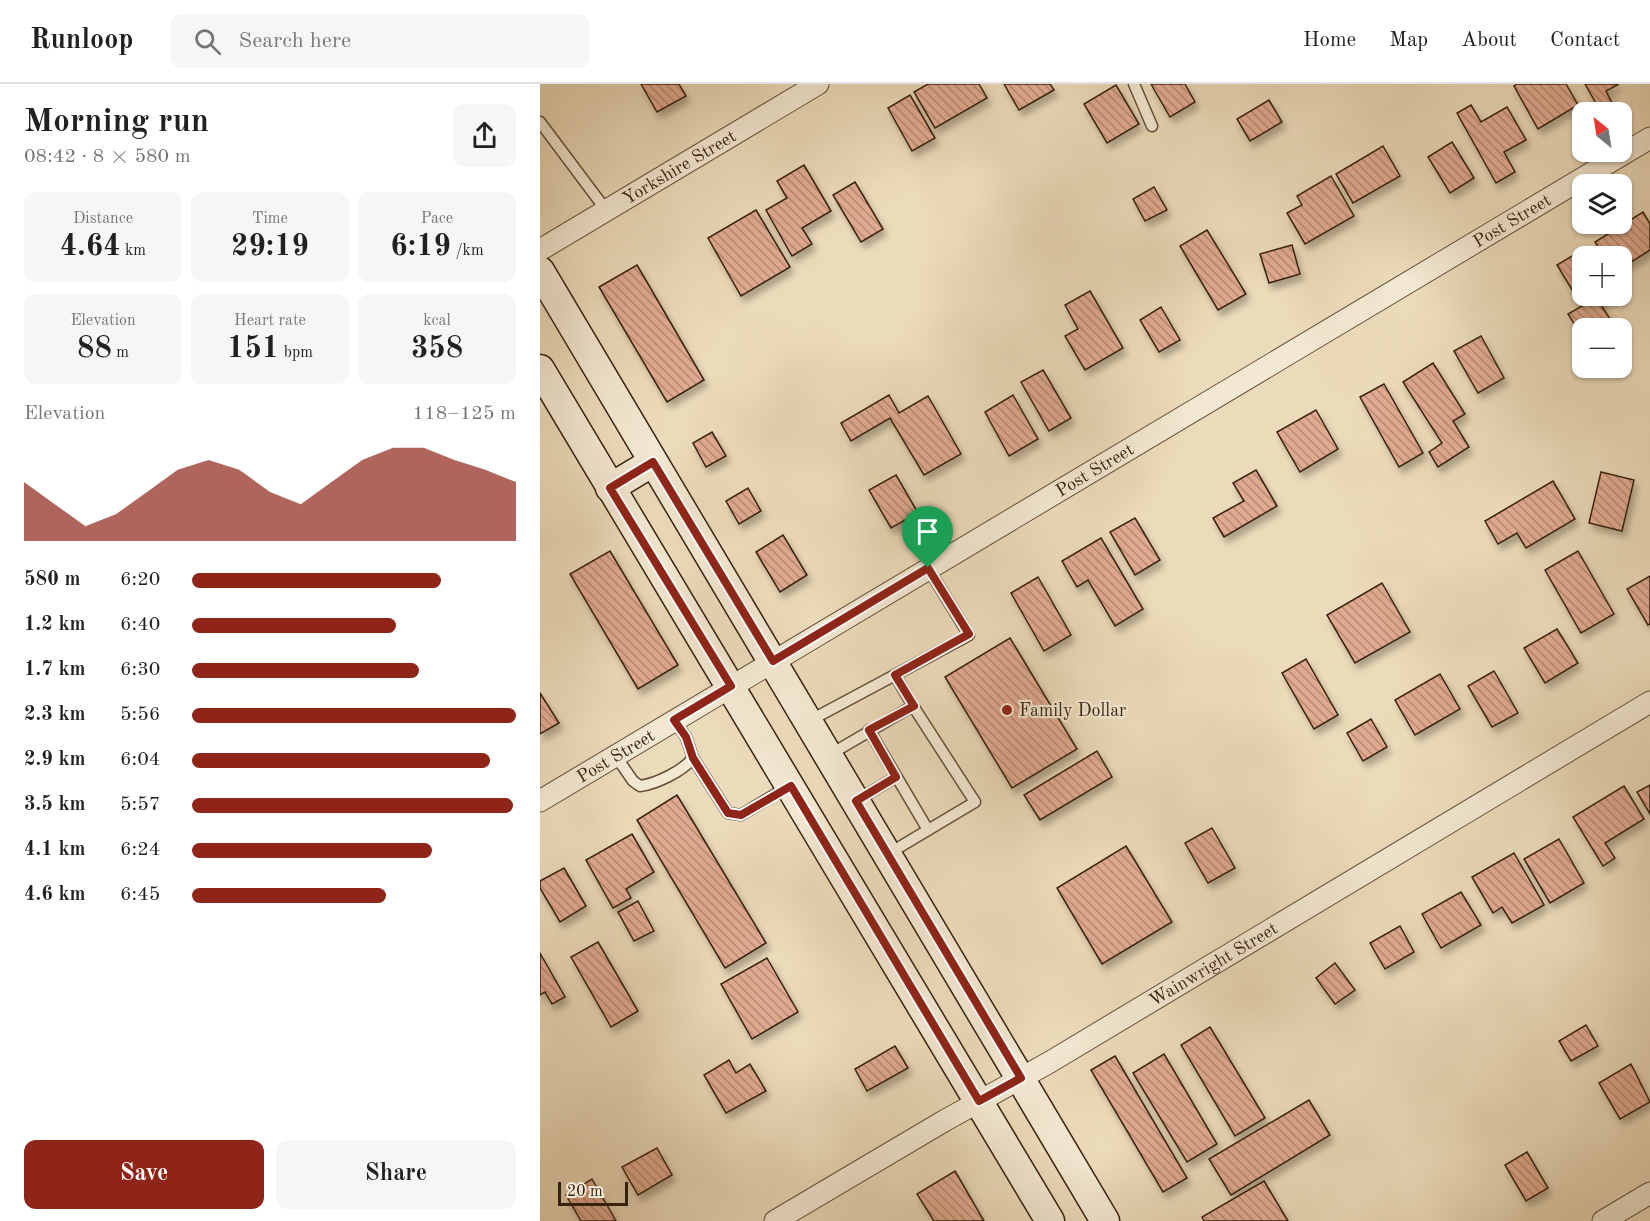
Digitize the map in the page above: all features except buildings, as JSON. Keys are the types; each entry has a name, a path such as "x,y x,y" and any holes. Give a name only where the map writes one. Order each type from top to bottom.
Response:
{"main road":[{"path":"540,272 1105,1221"},
{"path":"540,369 1050,1221"},
{"path":"610,488 653,462"}],"street":[{"name":"Yorkshire Street","path":"540,250 818,84"},
{"name":"Post Street","path":"540,801 1650,138"},
{"name":"Wainwright Street","path":"775,1221 1021,1078 1650,702"},
{"path":"1604,1221 1650,1193"}],"lane":[{"path":"1134,84 1152,126"},
{"path":"540,122 606,210"},
{"path":"809,721 969,634 928,568"},
{"path":"888,854 975,802 895,675"},
{"path":"829,755 914,706"},
{"path":"674,720 686,737 693,758 728,813 741,815 791,786"},
{"path":"869,730 928,830"},
{"path":"615,755 633,781 640,786 649,785 681,768 693,758"},
{"path":"856,801 896,777"}],"place":[{"name":"Family Dollar","path":"1007,710"}],"route":[{"path":"653,462 773,661 928,568 969,634 895,675 914,706 869,730 896,777 856,801 1021,1078 979,1101 791,786 741,815 728,813 693,758 686,737 674,720 731,686 610,488 653,462"}]}
